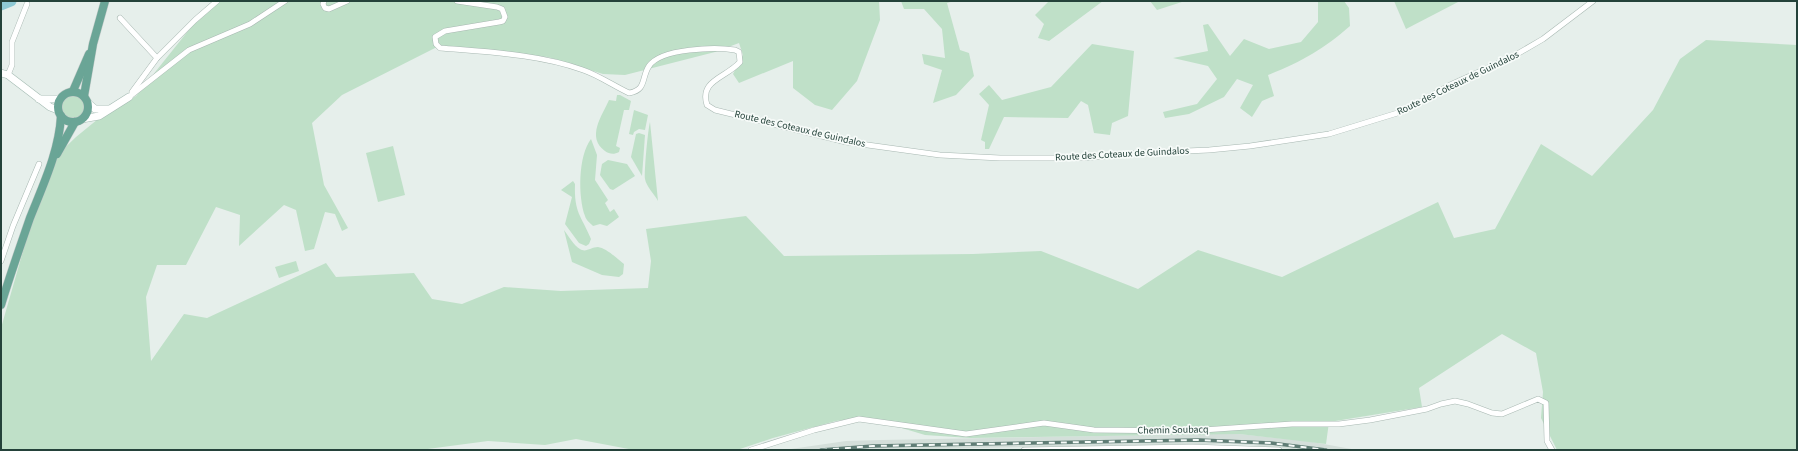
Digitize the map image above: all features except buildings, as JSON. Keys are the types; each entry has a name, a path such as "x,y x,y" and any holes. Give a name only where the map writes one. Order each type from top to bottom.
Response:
{"main road":[{"path":"73,91 93,44 105,1"},
{"path":"52,162 78,121 88,112 86,99 93,44"},
{"path":"1,305 16,256 52,162 60,131 60,99 65,93 73,91 86,99"},
{"path":"59,113 64,120 78,121"}],"street":[{"path":"129,97 157,58 195,20 217,1"},
{"path":"78,121 99,116 129,97 189,50 250,24 285,1"},
{"path":"324,1 323,4 325,8 329,9 347,1"},
{"name":"Route des Coteaux de Guindalos","path":"457,1 497,7 502,9 505,17 503,21 499,22 445,31 435,37 436,44 440,48 490,52 558,62 584,70 629,93 636,92 642,88 650,66 658,58 667,54 695,50 735,50 739,52 740,62 734,69 710,84 706,89 704,97 707,105 715,110 846,142 940,155 1000,158 1083,158 1141,153 1209,150 1329,134 1404,111 1450,85 1512,57 1543,39 1593,1"},
{"path":"27,4 12,42 12,65 4,74 59,113"},
{"path":"120,18 157,58"},
{"path":"39,99 60,99"},
{"path":"86,99 96,109 109,109"},
{"path":"1,261 13,226 39,164"},
{"name":"Chemin Soubacq","path":"751,450 814,430 860,419 966,434 1044,423 1094,430 1188,431 1362,421 1427,409 1455,401 1492,413 1502,414 1538,399 1546,403 1547,440 1552,450"},
{"path":"1024,450 1192,447 1279,450"}],"shaded area":[{"path":"1239,434 1307,441 1357,450 1303,450 1237,444 1191,444 873,450 784,450 846,441"}],"green space":[{"path":"221,1 879,1 880,20 857,81 832,110 815,105 793,88 793,61 739,83 733,74 743,55 739,43 715,52 625,75 603,74 548,57 437,47 342,95 312,123 324,185 348,228 342,231 335,214 325,212 314,249 305,251 296,210 284,205 239,246 240,215 216,207 186,265 157,265 146,297 151,361 184,314 207,318 326,263 336,277 414,273 432,299 462,304 504,287 561,291 648,288 651,261 646,229 746,216 784,256 973,254 1041,251 1138,289 1198,250 1282,277 1438,202 1454,238 1495,229 1541,144 1592,176 1653,110 1680,59 1706,40 1797,45 1797,450 1557,450 1541,418 1543,392 1536,353 1502,334 1419,388 1422,407 1329,422 1326,444 1239,434 970,438 925,435 865,417 836,421 773,438 737,450 634,450 576,439 545,445 488,441 420,450 1,450 1,328 48,164 76,137 98,119 136,96 192,26"},
{"path":"901,1 954,1 947,3 960,50 969,53 974,76 956,95 933,103 942,70 924,64 922,54 945,58 942,29 924,9 904,9"},
{"path":"1049,1 1103,1 1049,41 1038,38 1044,24 1035,15"},
{"path":"1150,1 1185,1 1157,10"},
{"path":"1318,1 1344,1 1349,8 1350,26 1331,42 1312,54 1268,75 1274,96 1262,101 1252,117 1240,108 1253,85 1237,79 1224,97 1189,114 1165,118 1163,112 1197,104 1217,79 1208,66 1173,58 1208,51 1203,25 1208,24 1230,56 1244,39 1269,49 1301,42 1318,22"},
{"path":"1394,1 1460,1 1406,29"},
{"path":"1092,44 1134,51 1128,116 1112,123 1110,135 1094,133 1088,105 1081,101 1068,118 1004,117 989,149 985,149 985,142 981,140 989,105 979,94 989,85 1002,100 1051,87"},
{"path":"617,95 631,101 629,110 624,110 616,146 620,148 619,152 612,154 605,151 599,145 596,133 597,126 609,100 616,101"},
{"path":"73,96 81,99 84,107 81,115 73,118 65,115 62,107 65,99"},
{"path":"634,110 648,115 645,130 639,129 634,132 633,135 629,134"},
{"path":"650,122 658,201 647,185 645,179 646,150"},
{"path":"639,133 645,135 642,176 631,157 636,134"},
{"path":"591,139 597,155 595,180 608,200 605,203 610,212 614,209 619,217 607,226 600,224 593,226 586,219 581,198 580,177 584,156"},
{"path":"393,146 405,195 378,202 366,153"},
{"path":"608,160 627,164 635,176 613,190 610,189 600,175 602,164"},
{"path":"573,181 575,184 577,208 591,239 589,244 586,246 579,243 565,224 572,197 561,190"},
{"path":"564,230 573,243 582,250 598,247 605,249 612,254 624,264 623,274 619,277 602,275 572,262"},
{"path":"296,261 299,271 279,278 275,267"}],"waterway":[{"path":"1,5 11,1"}],"railway":[{"path":"821,450 873,446 1199,440 1271,443 1326,450"}]}
